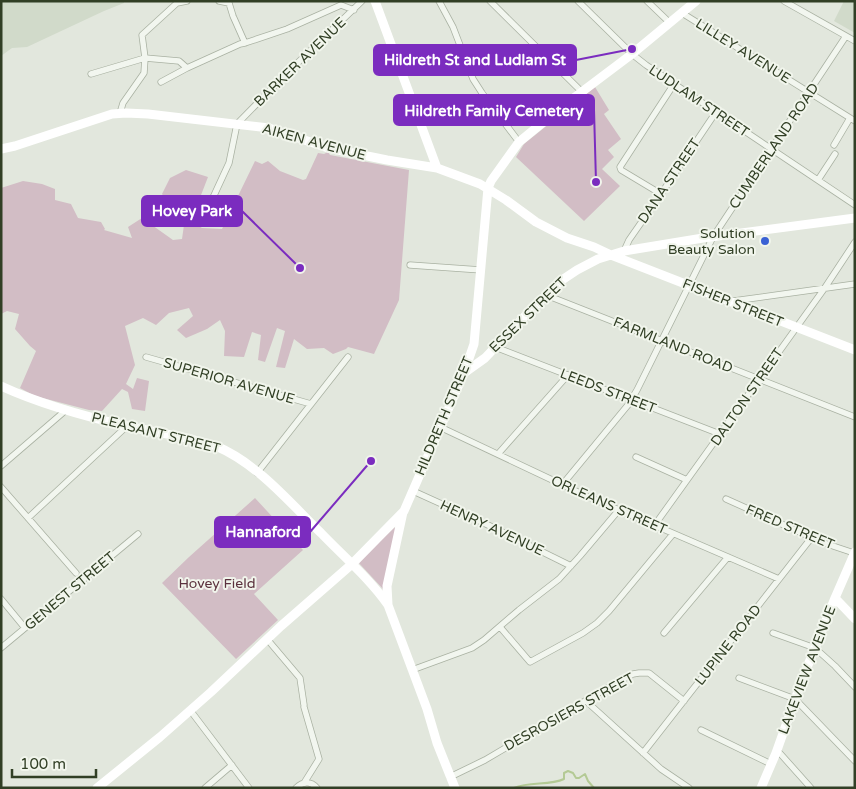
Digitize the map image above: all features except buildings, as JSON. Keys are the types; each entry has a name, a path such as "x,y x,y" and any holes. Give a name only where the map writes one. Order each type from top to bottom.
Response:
{"street":[{"path":"120,113 124,103 144,73 145,58 142,35 176,3 187,1"},
{"path":"219,1 230,2 233,16 245,43"},
{"name":"BARKER AVENUE","path":"237,124 362,1"},
{"path":"375,1 437,168"},
{"path":"439,1 453,27 473,79 519,142"},
{"path":"490,1 582,92"},
{"name":"LUDLAM STREET","path":"578,1 632,54 646,65 855,205"},
{"path":"646,1 670,23"},
{"path":"784,1 855,41"},
{"name":"HILDRETH STREET","path":"97,788 160,737 352,564 404,510 464,373 474,344 488,188 491,181 519,142 632,54 682,13 692,2"},
{"path":"161,82 240,44 287,28 341,5 354,10"},
{"name":"LILLEY AVENUE","path":"682,13 852,119"},
{"name":"CUMBERLAND ROAD","path":"562,485 628,405 713,237 846,36"},
{"path":"91,74 145,58 179,61 187,68"},
{"path":"661,194 621,170 620,167 674,84"},
{"name":"DANA STREET","path":"624,251 629,240 716,112"},
{"name":"AIKEN AVENUE","path":"1,149 120,113 148,114 269,128 328,148 437,168 479,183 536,222 567,238 594,246 611,255"},
{"path":"834,145 852,119"},
{"path":"204,217 229,163 237,124"},
{"path":"818,180 835,154"},
{"path":"624,251 855,218"},
{"name":"DALTON STREET","path":"654,526 824,289 855,242"},
{"name":"ESSEX STREET","path":"464,373 485,358 546,294 562,280 598,259 624,251"},
{"name":"FISHER STREET","path":"611,255 855,350"},
{"path":"410,265 481,270"},
{"path":"731,302 855,284"},
{"name":"FARMLAND ROAD","path":"546,294 855,416"},
{"name":"LEEDS STREET","path":"495,347 720,434"},
{"name":"SUPERIOR AVENUE","path":"146,357 311,404"},
{"path":"257,473 348,357"},
{"path":"498,454 568,375"},
{"name":"PLEASANT STREET","path":"1,386 66,410 215,446 241,459 270,483 352,564 378,591 388,605 454,788"},
{"path":"1,466 66,410"},
{"path":"28,518 127,426"},
{"name":"ORLEANS STREET","path":"440,427 618,511 779,579"},
{"path":"636,457 687,480"},
{"path":"1,487 76,573"},
{"name":"HENRY AVENUE","path":"413,491 571,566"},
{"name":"FRED STREET","path":"726,499 812,537 855,553"},
{"path":"388,605 387,586 404,510"},
{"path":"412,670 476,646 559,579 618,511"},
{"name":"GENEST STREET","path":"1,648 138,534"},
{"path":"500,627 530,662 597,623 673,534"},
{"name":"LUPINE ROAD","path":"643,753 812,537"},
{"name":"LAKEVIEW AVENUE","path":"761,788 835,598 855,553"},
{"path":"664,633 728,557"},
{"path":"835,598 855,619"},
{"path":"1,599 25,628"},
{"path":"773,633 815,648 855,687"},
{"path":"267,639 300,678 304,706 319,759 304,783 296,788"},
{"name":"DESROSIERS STREET","path":"450,777 485,760 633,674 649,673 684,701"},
{"path":"739,678 795,699 855,761"},
{"path":"586,701 661,769 689,788"},
{"path":"190,710 249,788"},
{"path":"701,730 771,764"},
{"path":"776,750 811,788"},
{"path":"205,788 232,765"},
{"path":"304,783 312,784 317,788"}],"shaded area":[{"path":"1,1 124,1 124,3 27,47 12,48 1,56"},
{"path":"844,1 855,1 855,33 834,21"}],"green space":[{"path":"595,87 609,110 604,114 621,139 608,150 614,157 602,169 620,186 584,221 516,157 524,144"},
{"path":"328,152 330,155 409,170 399,300 374,354 348,347 333,354 324,348 307,349 294,339 285,368 276,367 285,331 277,328 265,362 258,360 261,335 252,332 244,357 224,356 225,331 220,320 207,329 186,338 177,330 193,316 189,308 169,313 156,325 143,318 125,326 135,365 126,384 133,389 137,378 149,381 145,411 132,409 128,392 122,389 102,411 89,410 35,396 20,388 36,351 15,329 19,314 7,311 1,314 1,188 23,181 42,184 55,189 55,200 71,204 78,218 101,222 104,230 132,238 128,227 142,218 173,240 182,239 184,225 162,194 170,178 186,170 208,177 191,221 202,228 222,229 255,161 262,164 268,161 280,171 303,180 306,179 318,153 324,154"},
{"name":"Hovey Field","path":"255,498 303,550 254,594 278,620 236,659 162,583"},
{"path":"396,527 383,589 358,562"}],"waterway":[{"path":"514,788 558,781 564,779 564,773 568,771 573,773 576,778 585,774 594,788"}],"place":[{"name":"Hildreth St and Ludlam St","path":"632,49"},
{"name":"Hildreth Family Cemetery","path":"596,182"},
{"name":"Solution Beauty Salon","path":"765,241"},
{"name":"Hovey Park","path":"300,268"},
{"name":"Hannaford","path":"371,461"}]}
